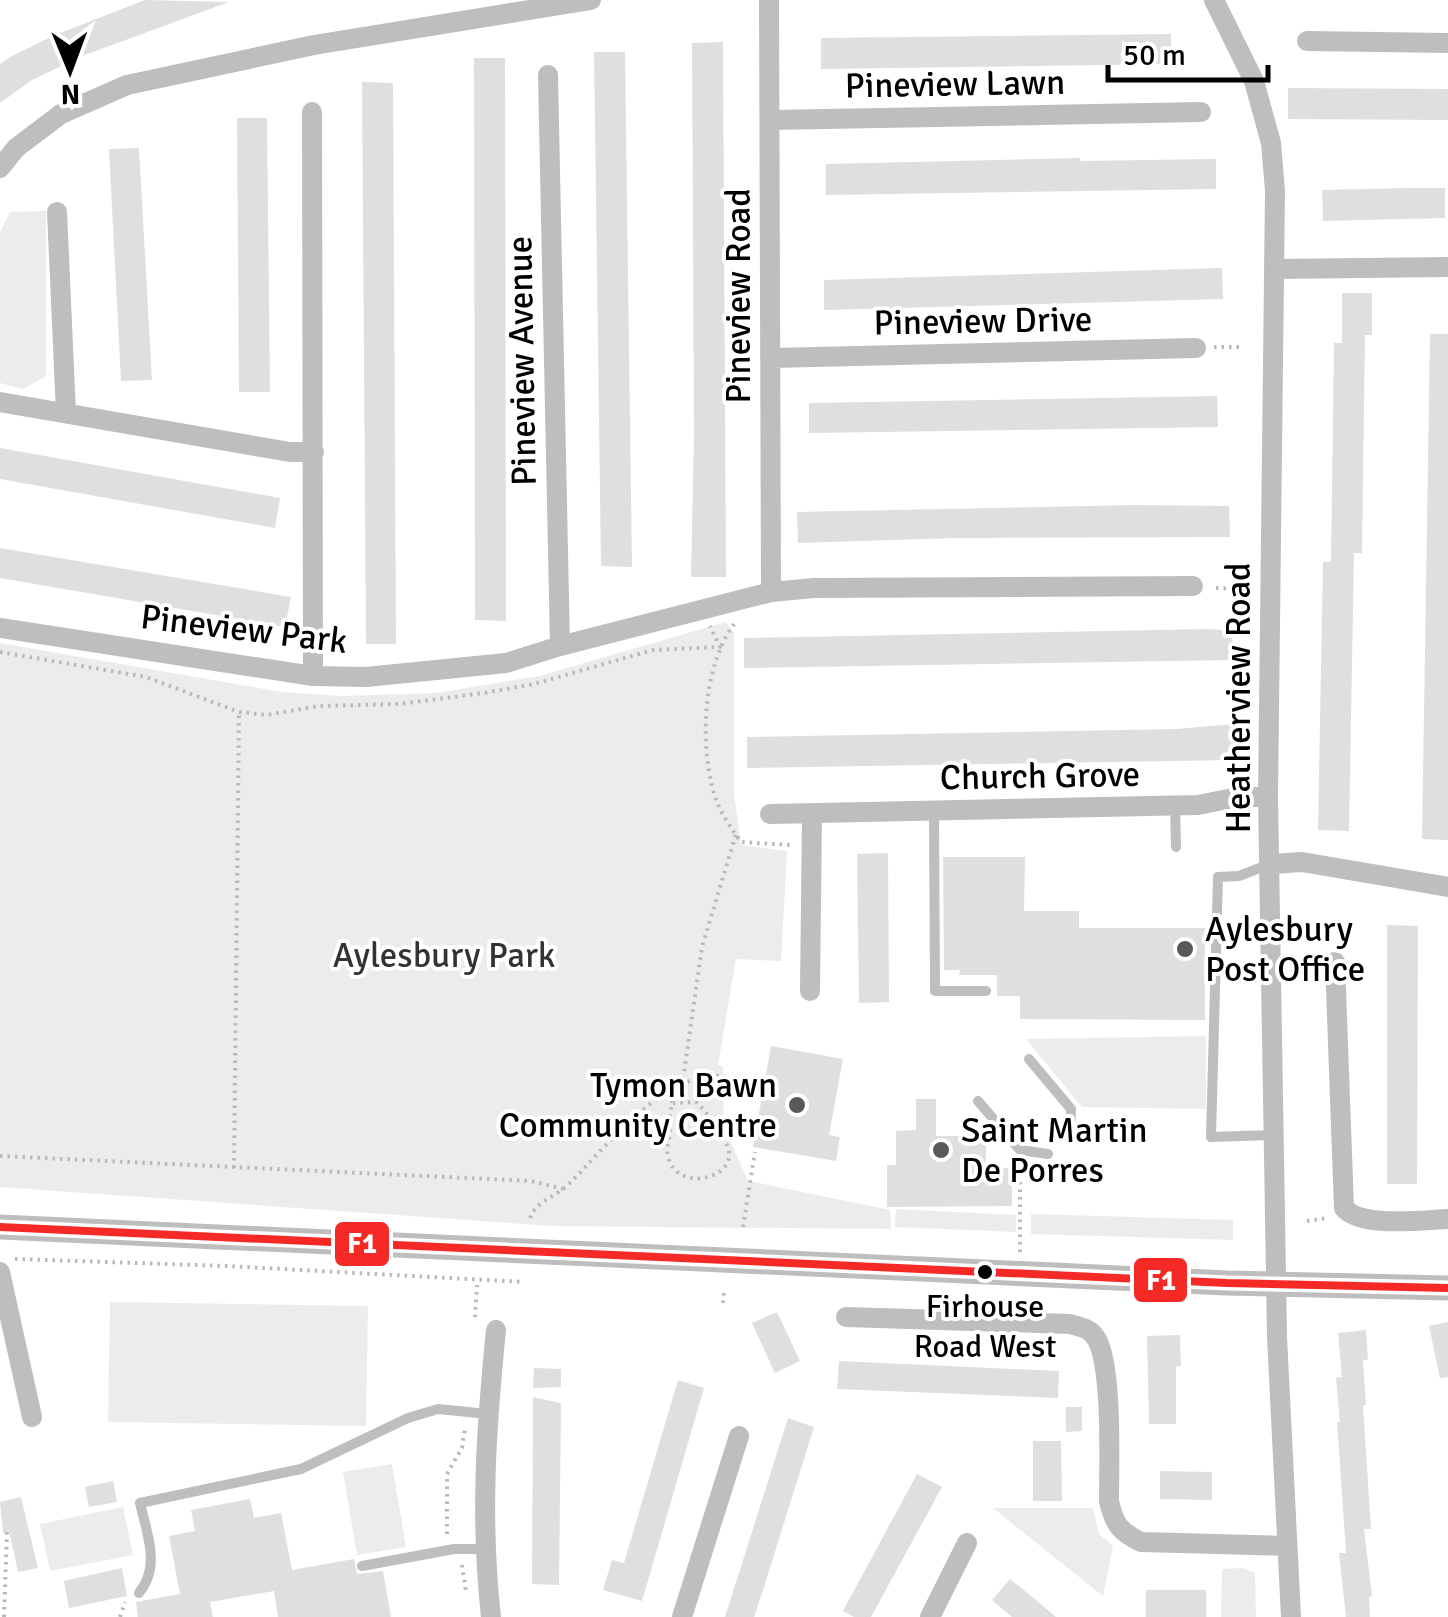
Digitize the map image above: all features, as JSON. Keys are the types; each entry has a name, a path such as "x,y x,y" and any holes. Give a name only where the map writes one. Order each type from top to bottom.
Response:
{"street":[{"path":"0,168 16,148 61,114 127,86 314,45 591,0"},
{"name":"Pineview Road","path":"769,0 771,592"},
{"name":"Heatherview Road","path":"1214,0 1254,81 1271,142 1276,191 1268,797 1276,1285 1291,1617"},
{"path":"1308,41 1448,43"},
{"name":"Pineview Avenue","path":"548,75 560,646"},
{"path":"312,112 313,676"},
{"name":"Pineview Lawn","path":"770,120 1201,112"},
{"path":"58,212 66,413"},
{"path":"1276,268 1448,267"},
{"name":"Pineview Drive","path":"771,358 1205,348"},
{"path":"0,402 290,452 314,452"},
{"name":"Pineview Park","path":"0,628 313,676 366,677 506,663 771,592 814,588 1193,586"},
{"name":"Church Grove","path":"770,814 1175,806 1268,797"},
{"path":"810,991 812,814"},
{"path":"1271,864 1302,862 1448,886"},
{"path":"1335,962 1344,1208 1362,1220 1448,1220"},
{"path":"0,1227 1276,1285 1448,1288"},
{"path":"5,1266 32,1416"},
{"path":"846,1317 1070,1324 1088,1329 1098,1340 1102,1356 1109,1502 1113,1521 1122,1533 1141,1542 1286,1546"},
{"path":"491,1617 484,1549 488,1414 496,1330"},
{"path":"682,1617 739,1436"},
{"path":"935,1616 967,1542"}],"lane":[{"path":"1175,806 1176,846"},
{"path":"934,812 934,990 986,992"},
{"path":"1271,864 1239,876 1218,878 1211,1137 1276,1135"},
{"path":"1028,1059 1071,1109 1070,1135"},
{"path":"978,1101 1020,1150 1048,1154"},
{"path":"139,1592 148,1581 152,1561 140,1502 301,1469 408,1418 438,1409 488,1414"},
{"path":"362,1566 454,1549 484,1549"}],"path":[{"path":"1205,348 1244,347"},
{"path":"1216,588 1241,589"},
{"path":"708,622 720,647"},
{"path":"735,623 720,647 709,699 706,738 712,786 724,819 742,842 790,845"},
{"path":"234,1168 239,712"},
{"path":"682,1086 702,947 736,834"},
{"path":"530,1218 534,1207 564,1189 644,1107 682,1086 719,1076 751,1084"},
{"path":"667,1094 674,1103"},
{"path":"696,1102 710,1114 728,1145 727,1162 707,1180 679,1173 671,1165 667,1155 668,1114 674,1103 696,1102"},
{"path":"1020,1150 1020,1257"},
{"path":"743,1227 755,1152"},
{"path":"0,1156 531,1181 564,1189"},
{"path":"1307,1221 1327,1218"},
{"path":"5,1266 227,1266 524,1282"},
{"path":"474,1317 478,1285"},
{"path":"723,1303 724,1290"},
{"path":"447,1534 447,1474 462,1448 465,1424"},
{"path":"4,1617 7,1532"},
{"path":"120,1617 125,1600"}],"green space":[{"path":"46,211 46,376 23,389 0,383 0,232 10,212"},
{"name":"Aylesbury Park","path":"726,622 734,632 734,793 741,845 787,851 781,961 736,959 718,1065 723,1067 724,1127 748,1181 890,1210 891,1229 552,1226 0,1187 0,643 282,692 341,696 436,693 539,676"},
{"path":"1206,1036 1206,1109 1082,1107 1026,1039"},
{"path":"896,1209 1016,1215 1016,1232 895,1227"},
{"path":"1031,1214 1233,1220 1233,1240 1031,1234"},
{"path":"110,1302 368,1306 366,1426 108,1422"},
{"path":"392,1464 406,1547 357,1555 343,1472"},
{"path":"123,1507 133,1555 50,1571 40,1524"},
{"path":"993,1508 1093,1508 1099,1534 1113,1546 1103,1596"},
{"path":"1243,1568 1255,1573 1256,1617 1221,1617 1222,1569"}],"building":[{"path":"145,0 229,2 82,56 32,80 0,103 0,64 55,35"},
{"path":"1171,34 1171,64 821,69 821,38"},
{"path":"723,42 726,577 691,577 692,43"},
{"path":"594,52 625,52 632,567 601,566"},
{"path":"474,58 505,58 506,621 475,620"},
{"path":"362,82 393,83 396,644 366,644"},
{"path":"1288,88 1448,89 1448,120 1288,119"},
{"path":"237,118 267,118 270,392 239,392"},
{"path":"139,148 152,380 121,381 109,149"},
{"path":"1216,159 1216,189 826,195 826,164"},
{"path":"1445,188 1445,218 1323,221 1322,190"},
{"path":"1222,268 1223,299 824,310 824,280"},
{"path":"1342,293 1372,293 1372,335 1365,335 1362,553 1354,553 1349,831 1318,830 1323,562 1331,562 1334,343 1342,343"},
{"path":"1430,334 1448,334 1448,840 1422,839"},
{"path":"1217,396 1218,427 809,433 809,403"},
{"path":"0,448 280,498 275,528 0,479"},
{"path":"1229,506 1230,537 798,543 797,512"},
{"path":"0,548 291,597 285,627 0,578"},
{"path":"1232,631 1233,660 744,668 744,638"},
{"path":"1235,724 1235,760 747,768 747,737 1176,729"},
{"path":"888,853 889,1002 859,1003 857,854"},
{"path":"943,857 1025,857 1024,911 1079,911 1079,928 1205,928 1205,1020 1020,1019 1020,996 997,996 997,975 959,975 960,970 944,970"},
{"path":"1387,925 1418,926 1417,1184 1387,1184"},
{"name":"Tymon Bawn Community Centre","path":"771,1046 843,1059 829,1135 840,1137 836,1161 753,1147"},
{"name":"Saint Martin De Porres","path":"916,1099 936,1099 936,1136 986,1136 986,1168 1012,1168 1012,1206 887,1207 887,1165 896,1165 896,1131 916,1130"},
{"path":"777,1312 800,1361 775,1373 752,1323"},
{"path":"1448,1322 1448,1377 1440,1378 1429,1326"},
{"path":"1366,1330 1368,1360 1363,1360 1363,1405 1371,1529 1364,1529 1372,1596 1370,1617 1346,1617 1339,1553 1346,1553 1337,1422 1336,1378 1342,1377 1338,1333"},
{"path":"1180,1335 1176,1424 1149,1424 1147,1336"},
{"path":"839,1361 1059,1371 1058,1398 837,1389"},
{"path":"534,1368 561,1369 561,1387 533,1388"},
{"path":"678,1380 704,1388 642,1601 603,1590 612,1560 624,1563"},
{"path":"533,1397 561,1403 559,1585 532,1584"},
{"path":"1066,1407 1082,1407 1082,1431 1066,1432"},
{"path":"788,1418 814,1427 764,1587 754,1617 725,1617"},
{"path":"1033,1441 1061,1441 1062,1501 1033,1501"},
{"path":"1160,1471 1212,1472 1212,1500 1160,1499"},
{"path":"917,1474 942,1487 871,1617 854,1617 843,1611"},
{"path":"113,1481 117,1502 89,1507 85,1487"},
{"path":"21,1497 38,1568 18,1572 9,1531 3,1533 0,1502"},
{"path":"250,1499 254,1518 281,1513 292,1570 354,1559 357,1574 383,1571 391,1617 278,1617 274,1591 210,1602 213,1617 138,1617 136,1602 180,1594 169,1536 195,1531 191,1510"},
{"path":"122,1568 127,1596 69,1608 64,1581"},
{"path":"1010,1579 1056,1617 1012,1617 992,1600"},
{"path":"1146,1590 1206,1590 1206,1617 1146,1617"}],"transit line":[{"name":"F1","path":"0,1227 1227,1283 1448,1288"}],"place":[{"name":"Aylesbury Post Office","path":"1185,949"},
{"name":"Tymon Bawn Community Centre","path":"797,1105"},
{"name":"Saint Martin De Porres","path":"941,1150"},
{"name":"Firhouse Road West","path":"985,1272"}]}
